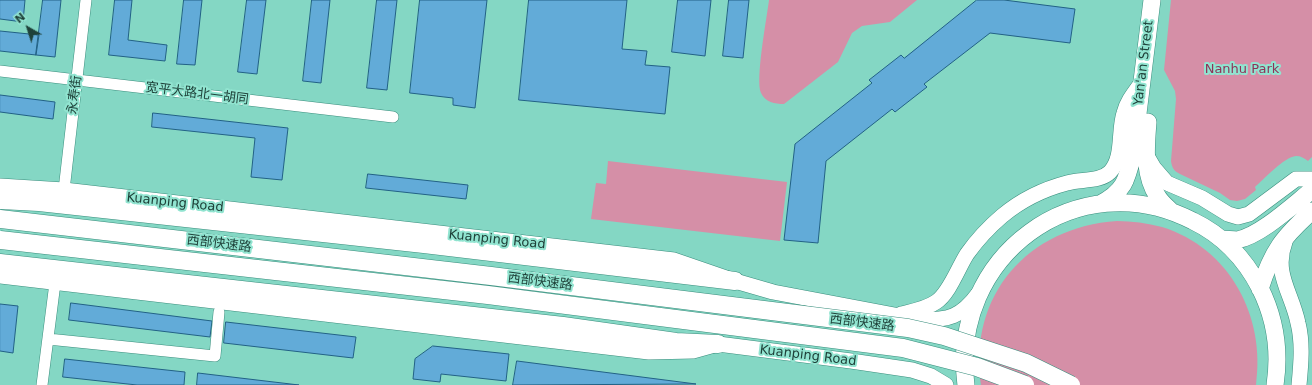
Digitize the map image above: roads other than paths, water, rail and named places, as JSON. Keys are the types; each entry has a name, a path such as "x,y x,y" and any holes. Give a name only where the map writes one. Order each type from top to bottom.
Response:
{"highway":[{"path":"0,200 39,202 424,244 612,265 734,281"},
{"name":"西部快速路","path":"0,219 491,276 908,328 944,336 1026,363 1071,385"},
{"name":"西部快速路","path":"0,240 488,295 903,348 977,367 1025,385"},
{"path":"0,263 563,326 676,342 718,344"}],"main road":[{"name":"Yan'an Street","path":"1099,204 1120,190 1128,175 1133,154 1152,0"},
{"path":"1163,0 1148,122 1146,152 1149,177 1157,196 1171,211"},
{"path":"893,315 921,310 936,302 945,294 967,254 982,236 1003,216 1023,202 1049,189 1067,183 1102,178 1110,172 1115,165 1119,152 1123,114 1130,99 1142,82"},
{"path":"1146,152 1149,162 1167,183 1202,198 1228,214 1238,217 1250,214 1296,179 1312,179"},
{"name":"Kuanping Road","path":"0,186 64,190 674,260 734,281 773,292 920,320 940,320 959,314 969,306 978,293"},
{"path":"1221,239 1236,240 1245,238 1265,227 1312,190"},
{"path":"966,385 964,362 965,340 968,324 978,293 1002,257 1018,241 1031,231 1059,215 1099,204 1123,203 1139,204 1171,211 1200,224 1221,239 1238,255 1248,268 1270,311 1276,338 1277,360 1275,385"},
{"path":"1260,289 1267,266 1278,245 1295,226 1312,211"},
{"path":"1288,234 1282,250 1280,262 1284,280 1298,322 1301,341 1299,385"},
{"name":"Kuanping Road","path":"0,276 649,352 693,351 718,344 912,370 946,385"}],"street":[{"name":"永寿街","path":"64,190 86,0"},
{"name":"宽平大路北一胡同","path":"0,71 393,118"},
{"path":"42,385 55,283"},
{"path":"48,339 215,356 219,312"}],"park label":[{"name":"Nanhu Park","path":"1242,70"}]}
